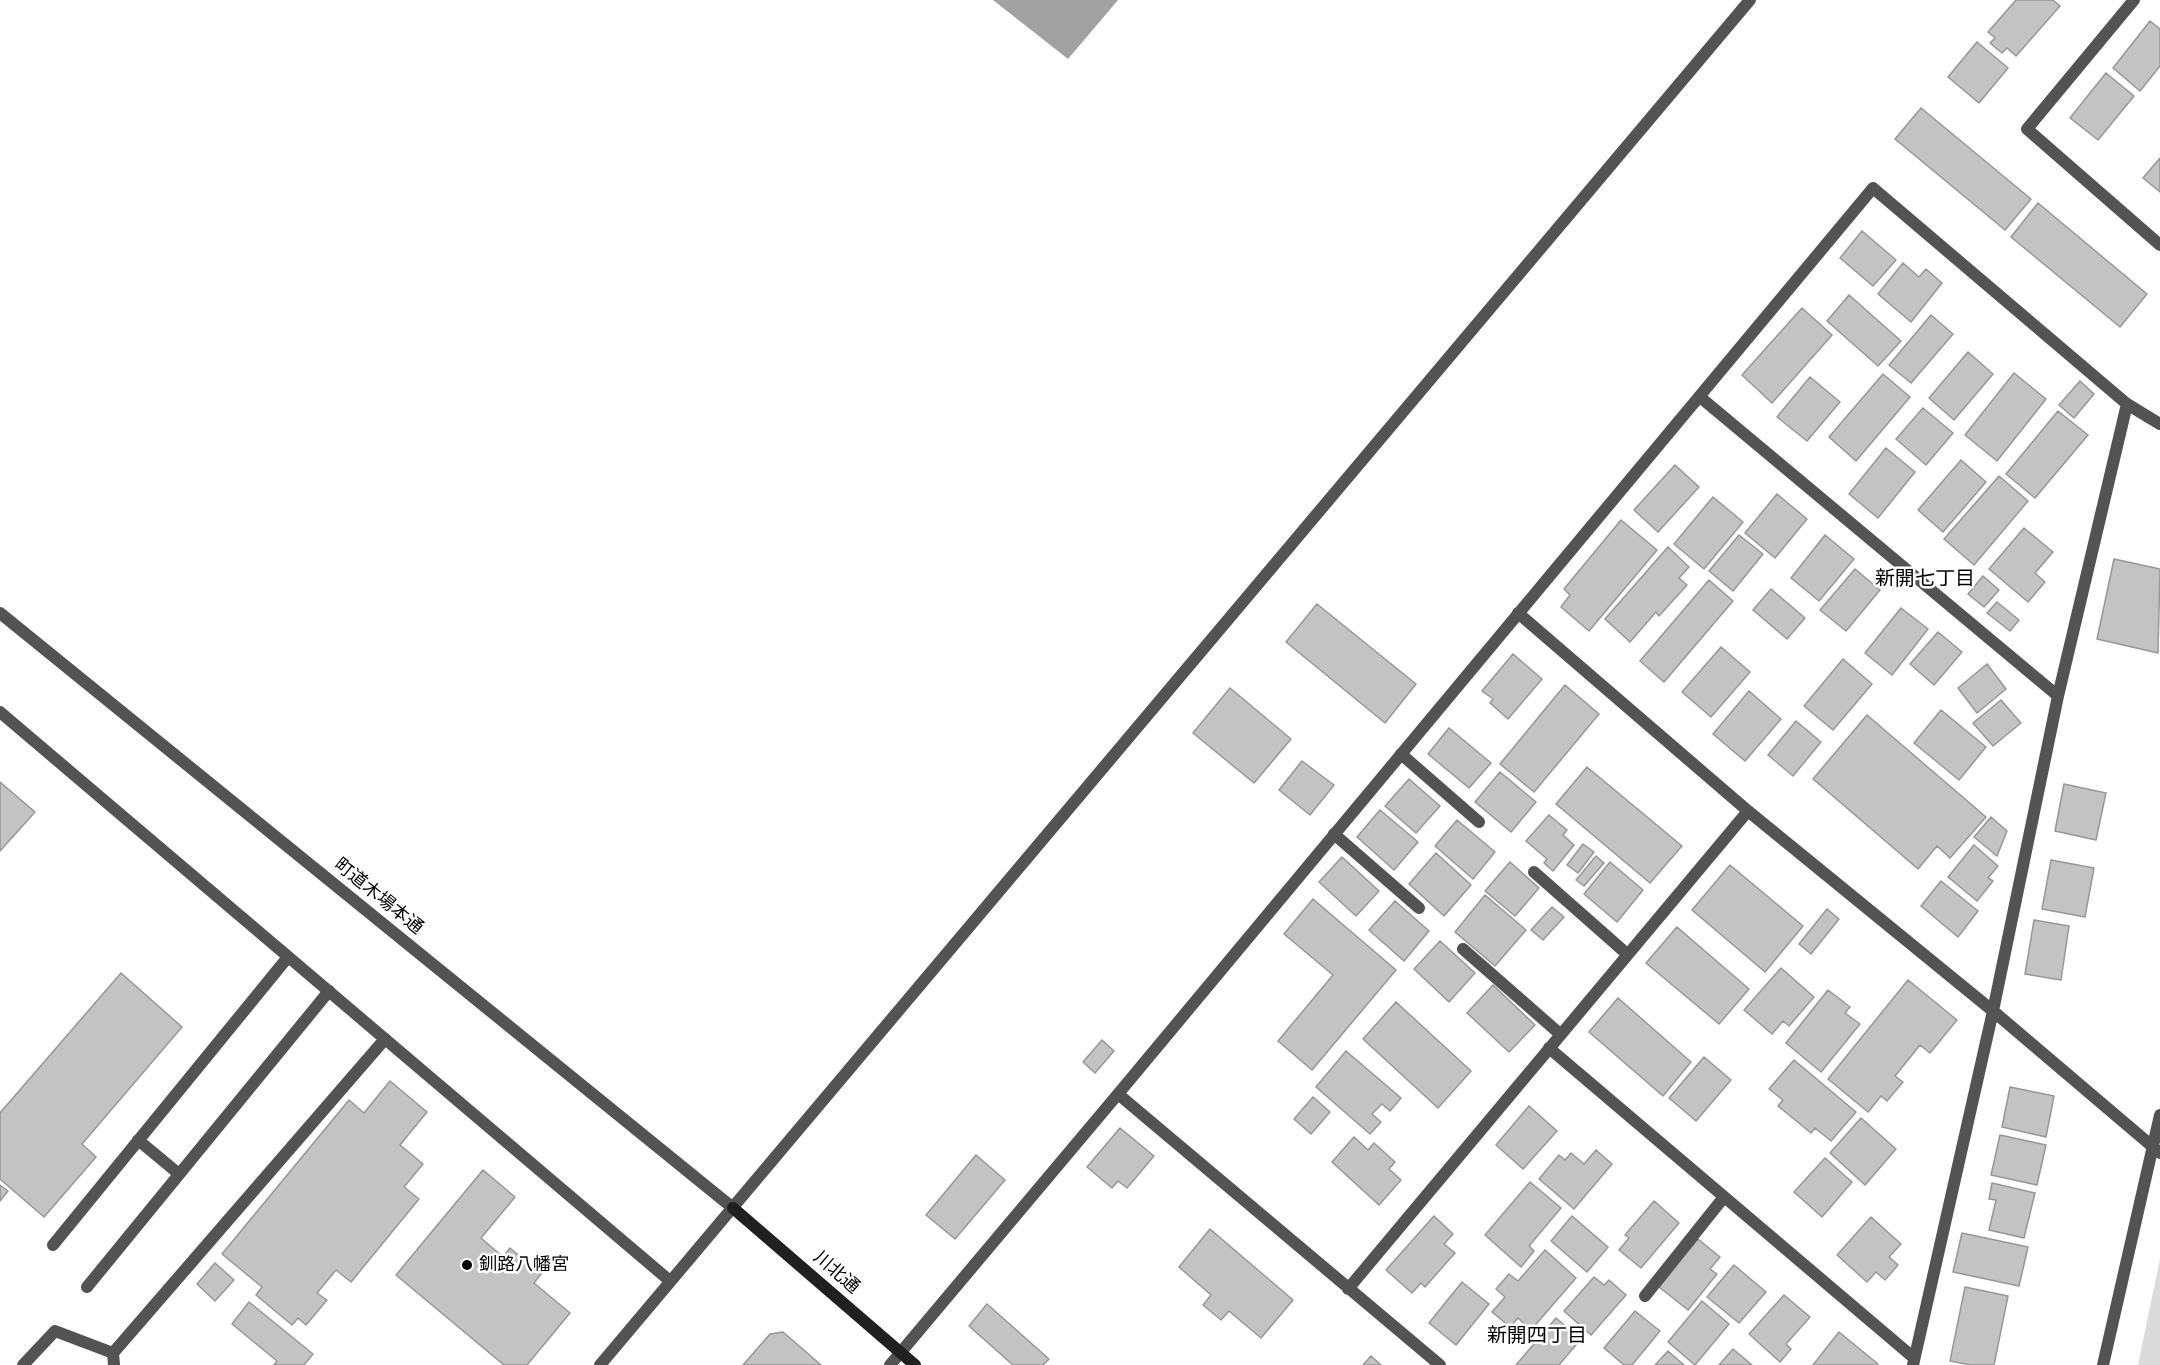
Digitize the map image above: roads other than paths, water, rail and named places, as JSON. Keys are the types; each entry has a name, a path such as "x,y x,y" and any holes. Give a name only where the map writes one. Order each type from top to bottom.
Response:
{"street":[{"path":"600,1365 1750,0"},
{"path":"2134,0 2027,129 2160,245"},
{"path":"890,1365 1873,188 2127,404 2160,424"},
{"path":"1700,397 2058,696"},
{"path":"1549,1048 1913,1362 1993,1011 2058,696 2127,404"},
{"path":"1518,613 1748,811 1993,1011 2156,1150"},
{"name":"町道木場本通","path":"0,614 733,1208"},
{"path":"0,712 670,1281"},
{"path":"1401,754 1479,822"},
{"path":"1348,1289 1748,811"},
{"path":"1334,834 1419,908"},
{"path":"1534,872 1627,954"},
{"path":"1464,950 1560,1034"},
{"path":"53,1245 288,957"},
{"path":"87,1287 329,991"},
{"path":"23,1365 55,1331 114,1359 385,1039"},
{"path":"1118,1094 1440,1365"},
{"path":"2103,1365 2156,1150 2160,1114"},
{"path":"138,1140 179,1174"},
{"path":"1645,1296 1724,1197"},
{"name":"川北通","path":"733,1208 915,1365"}],"place":[{"name":"釧路八幡宮","path":"467,1265"}],"district":[{"name":"新開七丁目","path":"1925,580"},
{"name":"新開四丁目","path":"1537,1337"}]}
